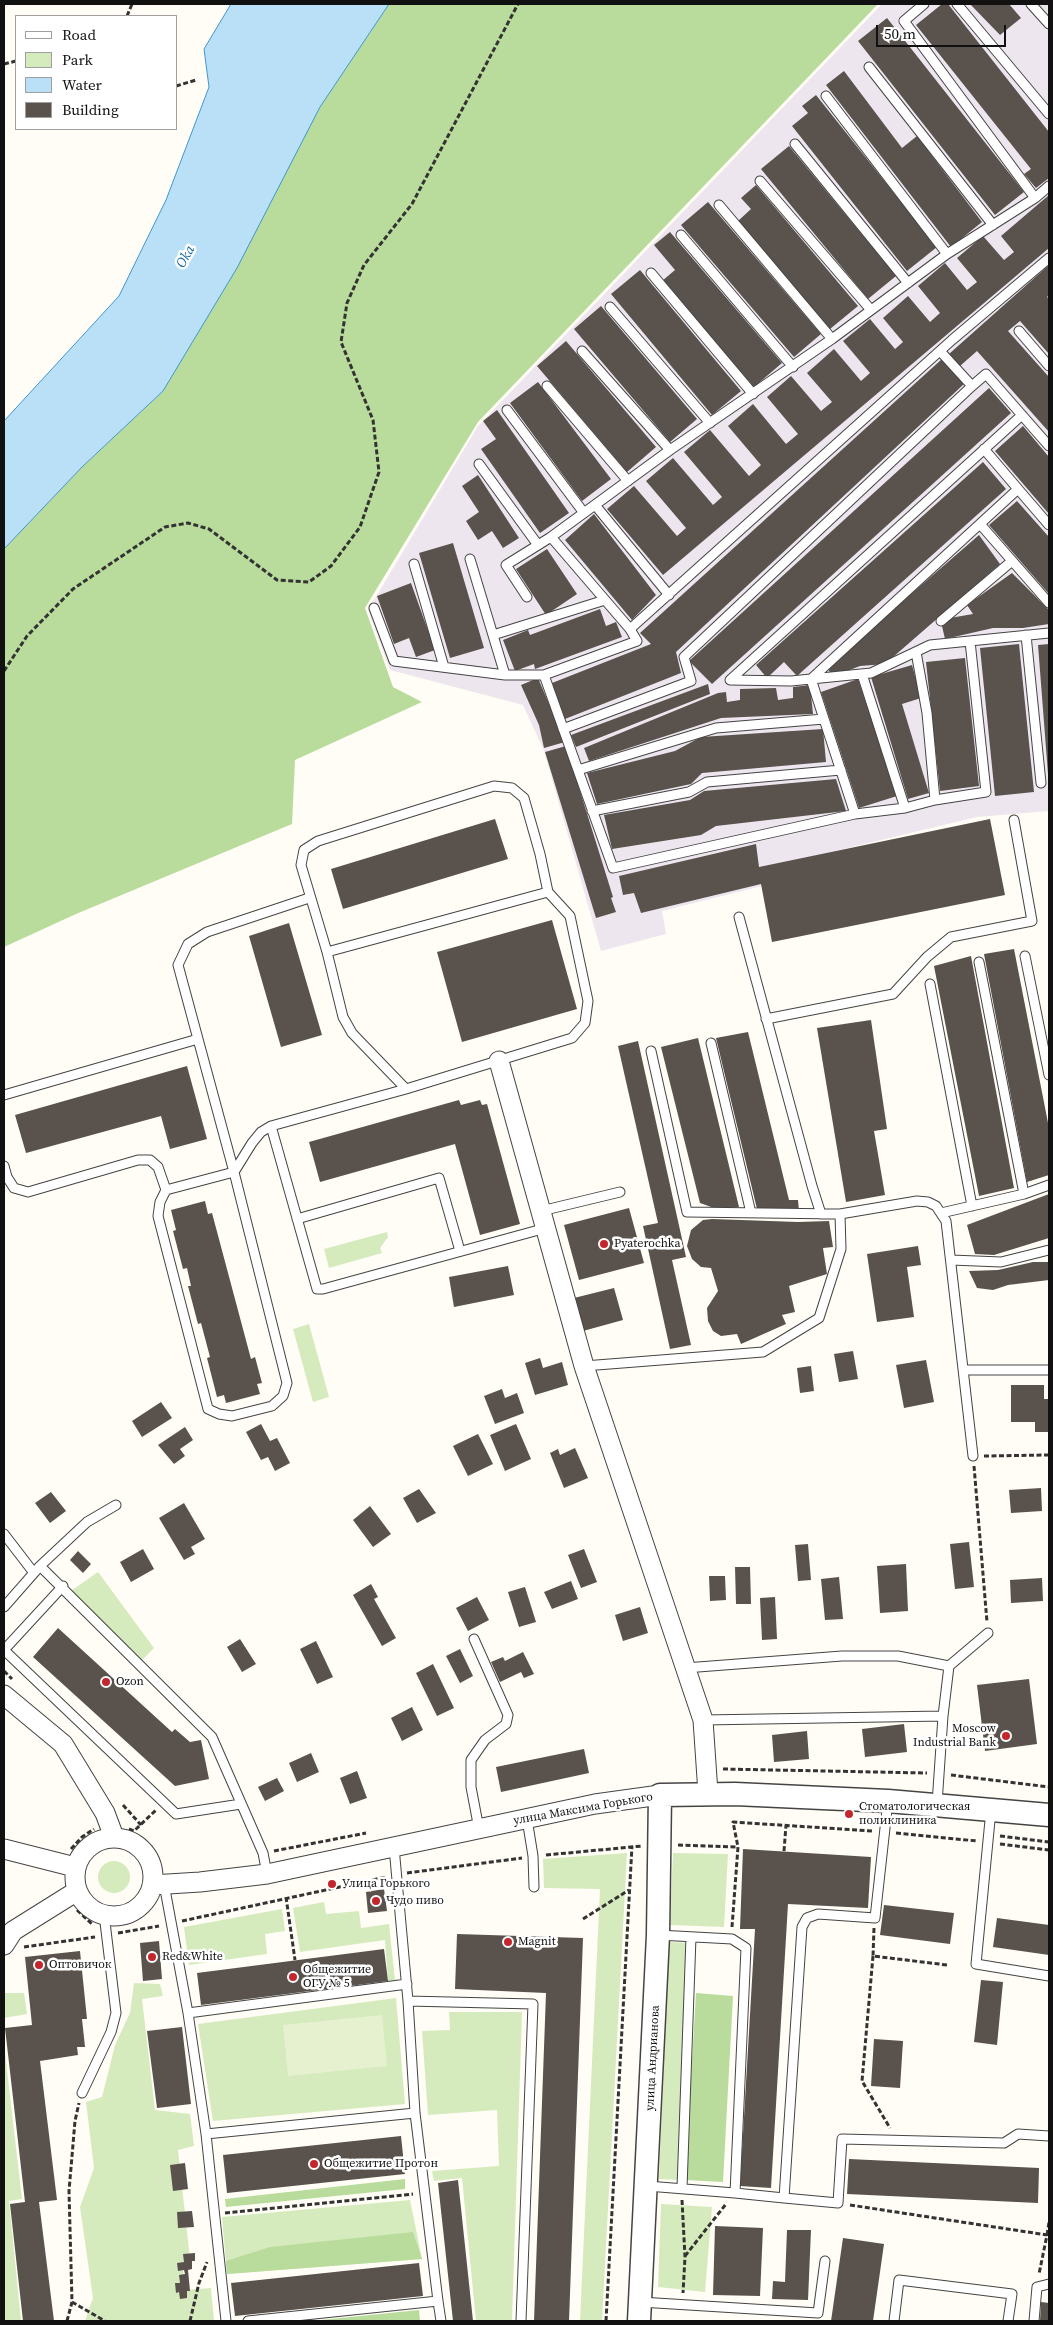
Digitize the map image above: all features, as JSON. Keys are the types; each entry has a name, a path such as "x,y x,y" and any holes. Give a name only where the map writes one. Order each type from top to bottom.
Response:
{"street":[{"path":"499,1061 584,1366 703,1720 708,1793"},
{"path":"4,1695 63,1744 105,1813 112,1831 136,1844 144,1852 150,1862 158,1885 137,1908 125,1914 112,1916 90,1908 73,1894"},
{"name":"улица Максима Горького","path":"158,1885 268,1874 595,1804 660,1795 708,1793 888,1801 1049,1815"},
{"name":"улица Андрианова","path":"639,2312 658,1935 661,1845 660,1795"},
{"path":"69,1866 89,1845 112,1831"},
{"path":"4,1849 69,1866"},
{"path":"69,1866 74,1880 73,1894"},
{"path":"13,1946 13,1931 73,1894"}],"lane":[{"path":"924,4 904,21 1035,198"},
{"path":"957,4 1049,114"},
{"path":"1031,4 1049,24"},
{"path":"869,67 993,224"},
{"path":"826,96 947,254"},
{"path":"795,144 908,283"},
{"path":"760,182 871,310"},
{"path":"527,598 506,565 551,537 670,450 793,367 947,254 1035,198 1049,186"},
{"path":"720,205 832,339"},
{"path":"681,235 793,367"},
{"path":"630,629 940,351 1049,258"},
{"path":"651,273 753,394"},
{"path":"610,307 710,423"},
{"path":"1019,331 1049,366"},
{"path":"582,351 670,450"},
{"path":"940,351 972,386"},
{"path":"563,729 691,681 684,657 986,374 1049,446"},
{"path":"547,386 628,481"},
{"path":"507,410 584,513"},
{"path":"1022,415 730,680 791,681 871,673 930,646 1049,632"},
{"path":"984,450 1049,525"},
{"path":"480,464 538,545"},
{"path":"811,679 1018,489"},
{"path":"595,505 669,595"},
{"path":"980,524 1049,603"},
{"path":"374,608 394,661 505,675 544,676 637,642 630,629 551,537"},
{"path":"470,559 505,675"},
{"path":"941,621 1012,561"},
{"path":"414,564 444,667"},
{"path":"493,635 605,600"},
{"path":"1026,635 1041,783"},
{"path":"544,676 613,868 855,814 905,808 935,800 986,792 970,641"},
{"path":"916,652 927,713 935,800"},
{"path":"862,674 905,808"},
{"path":"811,679 855,814"},
{"path":"578,770 716,728 824,719"},
{"path":"592,811 690,792 707,782 841,770"},
{"path":"166,1190 234,1172 252,1143 261,1132 271,1126 406,1089 572,1038 585,1023 588,1001 570,916 548,892 524,798 512,788 494,786 318,841 304,850 301,865 327,952 343,1017 352,1033 406,1089"},
{"path":"766,1019 893,994 926,957 951,937 1032,920 1014,820"},
{"path":"327,952 548,892"},
{"path":"4,1166 7,1177 14,1188 28,1192 138,1160 150,1160 158,1167 166,1190 160,1202 158,1216 208,1409 232,1416 272,1406 283,1396 287,1384 234,1172 178,964 188,944 207,932 310,898"},
{"path":"739,917 821,1214"},
{"path":"1025,956 1049,1075"},
{"path":"979,962 1024,1194"},
{"path":"930,984 972,1206"},
{"path":"4,1095 198,1040"},
{"path":"711,1043 751,1213"},
{"path":"650,1051 687,1212 840,1214 918,1201 928,1202 941,1212 946,1221 965,1370 973,1456"},
{"path":"271,1126 317,1288 323,1289 460,1251 620,1192"},
{"path":"297,1219 439,1178 460,1251"},
{"path":"941,1212 1024,1194 1049,1185"},
{"path":"584,1366 762,1352 819,1318 841,1248 840,1214"},
{"path":"951,1260 1000,1262 1049,1250"},
{"path":"965,1370 1049,1370"},
{"path":"4,1607 37,1570 87,1522 116,1505"},
{"path":"4,1534 37,1570 63,1586 212,1737 263,1853 268,1874"},
{"path":"63,1586 4,1650 176,1814 241,1804"},
{"path":"936,1804 949,1666 988,1632"},
{"path":"474,1639 508,1715 506,1724 485,1740 471,1760 471,1787 479,1829"},
{"path":"685,1668 842,1656 898,1656 949,1666"},
{"path":"703,1720 943,1716"},
{"path":"784,2198 802,1927 808,1918 818,1914 875,1918 883,1832 888,1801"},
{"path":"992,1809 976,1964 1049,1976"},
{"path":"527,1819 533,1856 534,1888"},
{"path":"394,1847 407,1984 415,2113 441,2321"},
{"path":"158,1885 170,1923 188,2013 206,2134 226,2321"},
{"path":"82,2093 111,2032 116,2013 104,1914"},
{"path":"658,1935 732,1939 746,1948 735,2192"},
{"path":"682,2188 691,1937"},
{"path":"188,2013 407,1984"},
{"path":"408,2001 533,2004 521,2321"},
{"path":"206,2134 415,2113"},
{"path":"646,2186 735,2192 838,2203 842,2139 1004,2143 1018,2134 1049,2136"},
{"path":"639,2312 682,2305 818,2313 825,2261"},
{"path":"894,2321 899,2280 1012,2294 1008,2321"},
{"path":"1034,2321 1037,2286 1049,2284"},
{"path":"248,2321 438,2301"}],"path":[{"path":"4,671 28,636 73,588 165,527 188,524 210,529 277,580 309,582 331,566 360,527 379,472 373,420 341,342 346,303 364,265 412,204 518,4"},
{"path":"178,85 196,80"},
{"path":"988,1632 973,1456 1049,1455"},
{"path":"69,1866 67,1854 82,1837 95,1829 112,1831 124,1827 134,1832 164,1802"},
{"path":"732,1939 738,1847 733,1822 883,1832 1049,1850"},
{"path":"784,1852 786,1825"},
{"path":"988,1842 1000,1836 1049,1842"},
{"path":"661,1845 738,1847"},
{"path":"606,2321 632,1846"},
{"path":"13,1946 106,1936 397,1875"},
{"path":"583,1919 629,1890"},
{"path":"73,1894 83,1916 106,1936"},
{"path":"286,1897 295,1960"},
{"path":"875,1918 862,2081 898,2140"},
{"path":"873,1956 947,1965"},
{"path":"67,2321 72,2302 70,2191 74,2121 82,2093"},
{"path":"682,2188 684,2257 682,2305"},
{"path":"684,2257 735,2192"},
{"path":"215,2214 424,2193"},
{"path":"838,2203 1047,2234"},
{"path":"1037,2286 1049,2222"},
{"path":"190,2321 199,2283 217,2235"},
{"path":"72,2302 105,2321"}],"shaded area":[{"path":"882,4 1049,4 1049,811 977,817 760,869 762,886 662,911 666,934 601,951 544,751 523,705 390,670 368,610 478,426"}],"green space":[{"path":"389,4 878,4 478,422 365,608 393,687 422,702 295,760 292,824 76,914 4,947 4,549 82,467 163,391 320,107"},
{"path":"387,1232 388,1237 380,1248 382,1253 329,1268 324,1249"},
{"path":"309,1324 329,1397 313,1402 293,1329"},
{"path":"98,1572 154,1648 142,1660 71,1591"},
{"path":"627,1853 602,2321 580,2321 600,1889 544,1888 543,1859"},
{"path":"673,1853 728,1854 724,1927 670,1925"},
{"path":"114,1861 120,1862 125,1866 129,1871 129,1883 125,1888 120,1892 114,1893 108,1892 103,1888 99,1883 98,1877 99,1871 103,1866 108,1862"},
{"path":"324,1902 326,1914 359,1911 361,1928 389,1924 395,1980 388,1981 385,1940 300,1952 293,1908"},
{"path":"282,1909 285,1931 265,1934 267,1954 189,1965 184,1927"},
{"path":"669,1942 688,1943 678,2180 659,2179"},
{"path":"134,1983 160,1984 163,1996 142,1999 155,2110 190,2114 194,2146 178,2150 191,2268 183,2269 185,2290 211,2288 214,2321 85,2321 93,2298 80,2207 94,2168 86,2102 102,2097 115,2045 130,2013"},
{"path":"4,1993 24,1993 27,2014 4,2018"},
{"path":"696,1993 733,1996 723,2182 685,2180"},
{"path":"396,1998 405,2104 213,2121 198,2024"},
{"path":"449,2012 522,2012 512,2321 476,2321 462,2178 434,2181 432,2171 499,2166 497,2110 428,2115 422,2031 450,2030"},
{"path":"382,2015 387,2066 288,2076 283,2025"},
{"path":"4,2044 22,2199 9,2201 21,2321 4,2321"},
{"path":"405,2179 405,2189 226,2207 225,2199"},
{"path":"410,2200 422,2259 227,2274 222,2217"},
{"path":"661,2204 712,2207 705,2292 658,2287"},
{"path":"413,2232 422,2259 227,2274 226,2261 270,2247"},
{"path":"419,2310 420,2321 311,2321"}],"water":[{"name":"Oka","path":"231,4 389,4 320,107 237,268 163,391 82,467 4,549 4,421 119,296 166,200 209,87 204,49"}],"building":[{"path":"942,4 948,4 1049,132 1049,178 1036,188 1024,174 1031,169 916,25"},
{"path":"970,4 1009,4 1021,18 1000,35"},
{"path":"887,18 1024,192 995,215 858,41"},
{"path":"844,71 902,148 917,136 982,222 951,247 826,85"},
{"path":"816,95 937,247 907,271 792,126 808,113 802,106"},
{"path":"789,146 896,276 868,299 761,169"},
{"path":"756,185 858,306 830,329 738,221 751,209 741,198"},
{"path":"1049,195 1049,248 663,575 607,509 634,486 677,536 686,528 646,481 673,458 713,505 722,497 684,452 710,430 749,476 761,465 728,426 753,404 786,444 798,434 767,397 791,376 821,411 832,402 807,373 834,349 861,381 870,373 843,341 870,319 895,349 903,342 883,318 908,296 930,322 940,313 918,286 945,263 967,290 977,282 957,258 983,236 1004,260 1014,252 1001,236"},
{"path":"708,202 821,334 794,357 681,225"},
{"path":"670,232 782,363 754,387 662,281 675,270 654,245"},
{"path":"1049,265 1049,295 1047,297 1049,299 1049,354 1020,321 1008,331 1049,377 1049,432 977,351 960,366 949,354"},
{"path":"640,270 741,391 712,415 611,294"},
{"path":"601,306 697,419 670,442 574,329"},
{"path":"566,341 656,447 627,472 537,366"},
{"path":"942,359 964,384 676,652 681,673 565,719 552,683 651,644 640,633"},
{"path":"538,382 611,479 582,501 510,403"},
{"path":"989,388 1011,413 712,684 689,661"},
{"path":"497,410 569,513 540,533 481,449 496,439 483,421"},
{"path":"1023,426 1049,457 1049,514 995,451"},
{"path":"983,462 1006,489 797,676 784,662 767,678 756,665"},
{"path":"478,475 519,538 503,548 492,531 478,540 466,521 479,512 462,486"},
{"path":"1017,501 1049,537 1049,594 989,525"},
{"path":"594,514 656,595 632,620 565,540"},
{"path":"979,535 1000,564 885,664 860,666 842,673 831,674 827,667"},
{"path":"453,543 484,648 450,658 419,553"},
{"path":"547,549 577,594 546,615 516,569"},
{"path":"1012,573 1049,610 1049,624 1023,628 993,628 945,639 942,626 950,618 973,614 967,605"},
{"path":"411,583 435,650 416,657 409,638 394,644 377,596"},
{"path":"600,609 606,626 616,622 622,637 535,669 534,664 515,671 503,640 528,630 530,635"},
{"path":"1019,644 1034,792 995,796 980,648"},
{"path":"1049,644 1049,774 1048,774 1038,645"},
{"path":"965,658 979,786 940,791 926,662"},
{"path":"912,665 921,698 902,704 929,793 908,799 871,677"},
{"path":"538,678 565,742 544,748 539,725 521,685"},
{"path":"858,679 897,796 859,808 821,692"},
{"path":"708,684 710,694 576,747 571,735"},
{"path":"810,685 813,714 721,718 589,761 584,748 718,693 726,692 727,702 740,700 740,689 776,688 778,700 793,698 793,687"},
{"path":"823,729 826,762 702,773 691,784 597,804 587,773 675,751 701,737"},
{"path":"566,746 616,912 596,918 545,752"},
{"path":"836,779 846,811 716,826 701,835 612,849 604,815 690,800 704,791"},
{"path":"495,819 508,859 343,909 331,869"},
{"path":"990,819 1005,895 772,942 761,884 641,913 634,893 623,895 619,876 756,844 759,867"},
{"path":"552,920 577,1009 462,1042 437,952"},
{"path":"289,923 322,1035 281,1047 249,936"},
{"path":"1014,949 1049,1128 1049,1175 1027,1182 984,954"},
{"path":"971,956 1014,1188 979,1196 934,966"},
{"path":"871,1020 887,1129 874,1131 885,1195 846,1202 817,1028"},
{"path":"748,1032 789,1200 798,1200 799,1211 757,1209 716,1038"},
{"path":"698,1038 739,1207 717,1209 700,1203 661,1047"},
{"path":"638,1041 686,1257 672,1260 691,1345 670,1349 643,1226 658,1223 618,1046"},
{"path":"187,1066 207,1139 170,1149 161,1116 26,1153 15,1115"},
{"path":"459,1100 461,1105 480,1100 482,1105 487,1104 520,1224 480,1235 455,1144 320,1182 309,1142"},
{"path":"1049,1194 1049,1238 994,1255 975,1254 967,1225"},
{"path":"205,1201 208,1214 212,1213 251,1359 255,1357 262,1383 257,1384 260,1394 226,1403 224,1395 217,1397 207,1358 210,1357 201,1323 198,1324 188,1286 191,1286 187,1268 183,1269 173,1231 176,1230 171,1210"},
{"name":"Pyaterochka","path":"629,1208 644,1263 579,1280 564,1225"},
{"path":"703,1220 798,1222 829,1221 833,1247 823,1248 827,1274 789,1286 795,1312 782,1315 786,1324 741,1344 737,1334 721,1336 713,1331 708,1321 707,1308 718,1291 711,1268 701,1267 692,1259 687,1246 691,1230"},
{"path":"918,1246 921,1265 907,1267 914,1317 877,1322 867,1254"},
{"path":"1033,1262 1049,1262 1049,1280 1008,1285 993,1290 977,1288 969,1271 998,1270"},
{"path":"508,1266 514,1295 454,1307 449,1277"},
{"path":"614,1288 623,1320 583,1331 574,1298"},
{"path":"853,1351 858,1379 839,1382 834,1354"},
{"path":"540,1358 543,1368 562,1362 568,1385 535,1395 525,1363"},
{"path":"926,1360 934,1402 904,1408 896,1365"},
{"path":"811,1366 814,1391 800,1393 797,1368"},
{"path":"1011,1385 1044,1385 1044,1399 1049,1399 1049,1432 1035,1432 1035,1422 1011,1422"},
{"path":"502,1389 505,1398 517,1393 524,1413 495,1424 484,1396"},
{"path":"161,1402 172,1418 142,1437 132,1421"},
{"path":"261,1424 270,1441 277,1438 290,1463 275,1471 268,1457 261,1460 246,1432"},
{"path":"516,1424 531,1459 505,1471 490,1435"},
{"path":"185,1427 193,1440 180,1449 185,1456 174,1464 158,1445"},
{"path":"478,1434 493,1464 468,1476 453,1446"},
{"path":"575,1448 588,1478 564,1488 550,1453 558,1449 560,1455"},
{"path":"1041,1488 1042,1511 1011,1513 1009,1490"},
{"path":"419,1489 436,1513 417,1523 403,1498"},
{"path":"51,1492 66,1511 50,1523 35,1503"},
{"path":"184,1503 205,1539 191,1547 195,1554 184,1560 159,1518"},
{"path":"370,1506 391,1534 373,1547 353,1520"},
{"path":"969,1542 974,1587 955,1589 950,1544"},
{"path":"808,1544 811,1580 798,1581 795,1545"},
{"path":"143,1549 154,1569 131,1582 120,1562"},
{"path":"584,1549 597,1582 581,1588 568,1555"},
{"path":"78,1551 91,1564 83,1573 70,1560"},
{"path":"906,1564 908,1611 880,1613 877,1566"},
{"path":"735,1567 750,1567 751,1604 736,1604"},
{"path":"709,1576 725,1576 726,1600 710,1601"},
{"path":"839,1577 843,1619 825,1620 821,1579"},
{"path":"1042,1578 1043,1601 1011,1603 1010,1580"},
{"path":"571,1581 578,1599 552,1609 544,1592"},
{"path":"371,1584 378,1597 374,1599 396,1638 382,1646 353,1595"},
{"path":"525,1587 536,1622 519,1627 508,1592"},
{"path":"477,1597 489,1620 468,1631 456,1608"},
{"path":"775,1597 777,1639 762,1640 760,1598"},
{"path":"640,1607 648,1633 623,1641 615,1615"},
{"path":"58,1628 172,1732 175,1729 190,1742 201,1740 209,1779 175,1786 33,1657"},
{"path":"240,1639 256,1664 242,1672 227,1647"},
{"path":"316,1641 333,1677 317,1684 300,1649"},
{"path":"460,1649 473,1676 460,1683 446,1656"},
{"path":"523,1652 534,1674 524,1678 521,1672 500,1682 491,1662 503,1657 505,1661"},
{"path":"433,1664 454,1708 437,1716 416,1673"},
{"path":"1029,1679 1037,1744 985,1751 977,1685"},
{"path":"412,1707 423,1730 402,1741 391,1718"},
{"path":"904,1724 907,1752 865,1757 862,1729"},
{"path":"807,1731 809,1759 774,1762 772,1735"},
{"path":"584,1749 589,1773 501,1792 496,1767"},
{"path":"311,1753 319,1772 297,1782 289,1763"},
{"path":"357,1771 367,1798 350,1804 340,1778"},
{"path":"277,1778 284,1791 265,1801 258,1787"},
{"path":"743,1849 871,1857 868,1908 788,1904 771,2188 740,2186 755,1929 740,1929"},
{"name":"Чудо пиво","path":"384,1889 387,1911 368,1913 366,1892"},
{"path":"884,1905 954,1913 950,1944 880,1935"},
{"path":"997,1918 1049,1925 1049,1955 993,1947"},
{"path":"457,1934 583,1938 569,2321 534,2321 546,1993 455,1989"},
{"path":"159,1941 162,1979 143,1981 140,1943"},
{"name":"Общежитие ОГУ № 5","path":"384,1949 388,1981 201,2005 197,1973"},
{"path":"80,1951 87,2019 82,2019 85,2047 77,2047 78,2055 40,2061 57,2200 39,2202 54,2321 23,2321 10,2204 25,2202 5,2028 32,2025 25,1957"},
{"path":"981,1980 1003,1982 997,2045 974,2042"},
{"path":"182,2027 191,2104 157,2108 147,2031"},
{"path":"874,2039 903,2041 900,2088 871,2086"},
{"name":"Общежитие Протон","path":"401,2136 405,2174 227,2193 223,2155"},
{"path":"849,2159 1039,2168 1038,2203 847,2194"},
{"path":"185,2163 188,2189 173,2191 170,2165"},
{"path":"458,2180 473,2321 453,2321 438,2183"},
{"path":"192,2211 194,2227 178,2228 177,2212"},
{"path":"715,2226 763,2228 760,2296 713,2295"},
{"path":"787,2230 811,2230 808,2300 772,2299 773,2281 785,2282"},
{"path":"843,2238 884,2244 873,2321 831,2321"},
{"path":"195,2253 192,2269 188,2270 190,2291 187,2291 187,2298 180,2299 179,2292 176,2293 175,2283 180,2283 179,2275 185,2274 184,2270 178,2271 177,2263 184,2262 183,2254"},
{"path":"419,2263 423,2296 235,2316 231,2283"},
{"path":"1041,2302 1049,2303 1049,2321 1040,2321"}],"place":[{"name":"Pyaterochka","path":"604,1244"},
{"name":"Ozon","path":"106,1682"},
{"name":"Moscow Industrial Bank","path":"1006,1736"},
{"name":"Стоматологическая поликлиника","path":"849,1814"},
{"name":"Улица Горького","path":"332,1884"},
{"name":"Чудо пиво","path":"376,1901"},
{"name":"Magnit","path":"508,1942"},
{"name":"Red&White","path":"152,1957"},
{"name":"Оптовичок","path":"39,1965"},
{"name":"Общежитие ОГУ № 5","path":"293,1977"},
{"name":"Общежитие Протон","path":"314,2164"}]}
